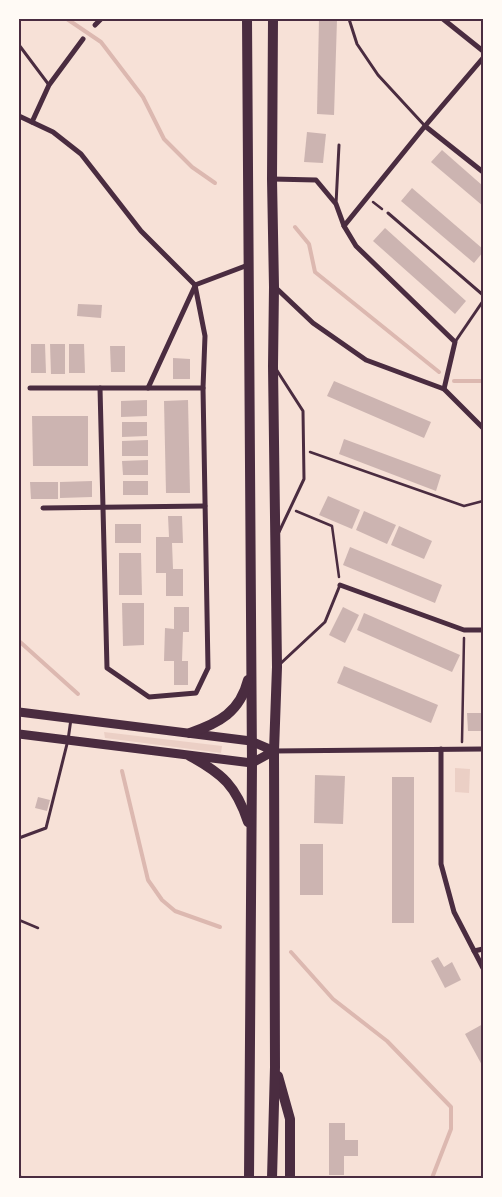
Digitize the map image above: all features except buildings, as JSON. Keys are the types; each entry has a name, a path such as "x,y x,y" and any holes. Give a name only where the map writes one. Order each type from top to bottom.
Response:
{"highway":[{"path":"247,19 252,763 249,1178"},
{"path":"272,1178 275,1067 274,751 277,667 277,537 273,366 273,19"},
{"path":"190,733 219,722 237,706 246,689 251,667"},
{"path":"190,756 214,769 228,782 242,803 251,831"},
{"path":"275,1067 290,1119 290,1178"}],"main road":[{"path":"19,712 251,741 274,751"},
{"path":"19,734 252,763 274,751"}],"street":[{"path":"95,25 100,19"},
{"path":"443,19 483,51"},
{"path":"32,122 49,85 83,39"},
{"path":"344,226 366,197 483,58"},
{"path":"19,116 54,132 81,154 142,231 195,285 205,336 203,388 208,668 196,692 149,697 108,668 100,388"},
{"path":"425,126 483,172"},
{"path":"272,179 316,180 336,204 344,226 356,246 455,342 444,389"},
{"path":"148,388 195,285 249,264"},
{"path":"274,287 313,323 366,360 444,389 483,428"},
{"path":"30,388 203,388"},
{"path":"43,508 205,506"},
{"path":"340,585 464,630 483,630"},
{"path":"274,751 483,748"},
{"path":"441,749 440,864 454,912 483,968"},
{"path":"474,951 483,949"}],"lane":[{"path":"349,19 357,44 378,75 425,126"},
{"path":"19,45 49,85"},
{"path":"336,204 339,145"},
{"path":"388,214 483,295"},
{"path":"455,342 483,301"},
{"path":"273,366 303,411 304,450 304,479 277,537"},
{"path":"277,667 325,622 340,585"},
{"path":"19,838 46,828 68,740 71,719"},
{"path":"19,1177 25,1178"}],"path":[{"path":"366,197 388,214"},
{"path":"304,450 464,506 483,501"},
{"path":"291,509 332,526 340,585"},
{"path":"462,749 464,630"},
{"path":"19,920 38,928"}],"shaded area":[{"path":"104,732 222,746 221,753 105,738"},
{"path":"455,768 470,769 469,793 455,792"}],"waterway":[{"path":"67,19 101,42 143,97 164,139 192,167 215,183"},
{"path":"295,227 309,244 315,272 439,372"},
{"path":"454,381 483,381"},
{"path":"19,641 78,694"},
{"path":"122,771 148,880 162,900 175,911 220,927"},
{"path":"291,952 333,999 387,1041 451,1107 451,1129 432,1178"}]}
